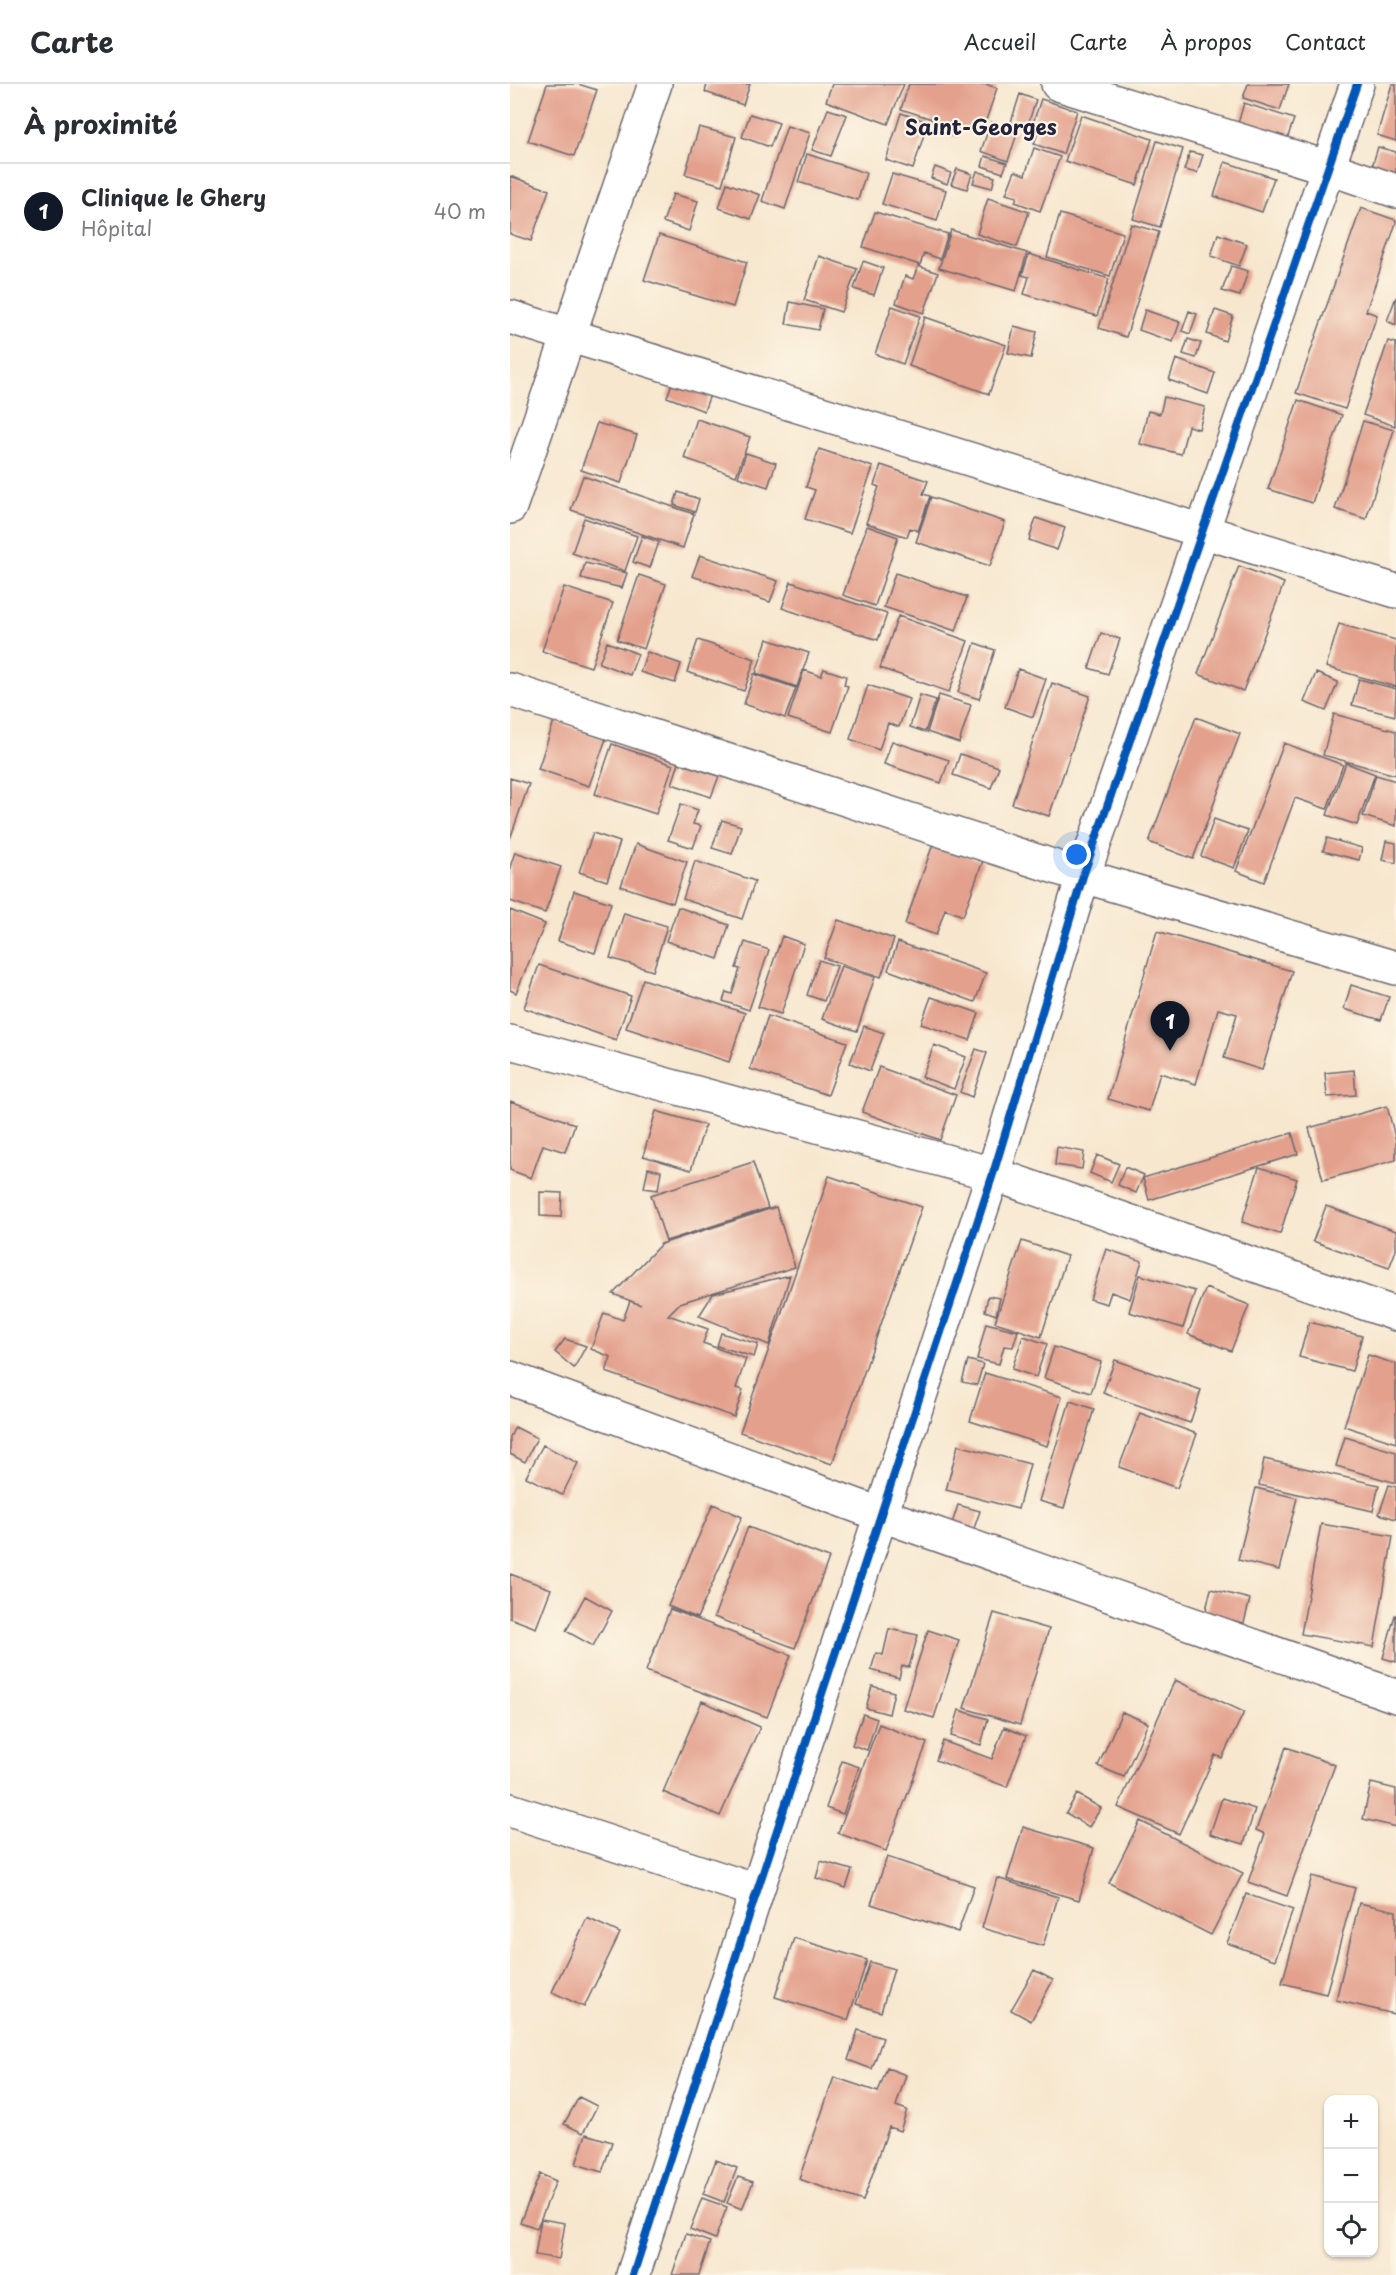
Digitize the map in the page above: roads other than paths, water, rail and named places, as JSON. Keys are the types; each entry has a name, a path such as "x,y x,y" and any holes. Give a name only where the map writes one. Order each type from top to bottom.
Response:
{"street":[{"path":"510,507 655,84"},
{"path":"1058,84 1396,191"},
{"path":"633,2275 993,1174 1083,876 1358,84"},
{"path":"510,316 1396,591"},
{"path":"510,690 1083,876 1396,968"},
{"path":"510,1042 993,1174 1396,1314"},
{"path":"510,1378 882,1515 1396,1696"},
{"path":"510,1810 757,1891"}],"place":[{"name":"Clinique le Ghery","path":"1170,1051"}],"district":[{"name":"Saint-Georges","path":"981,128"}]}
